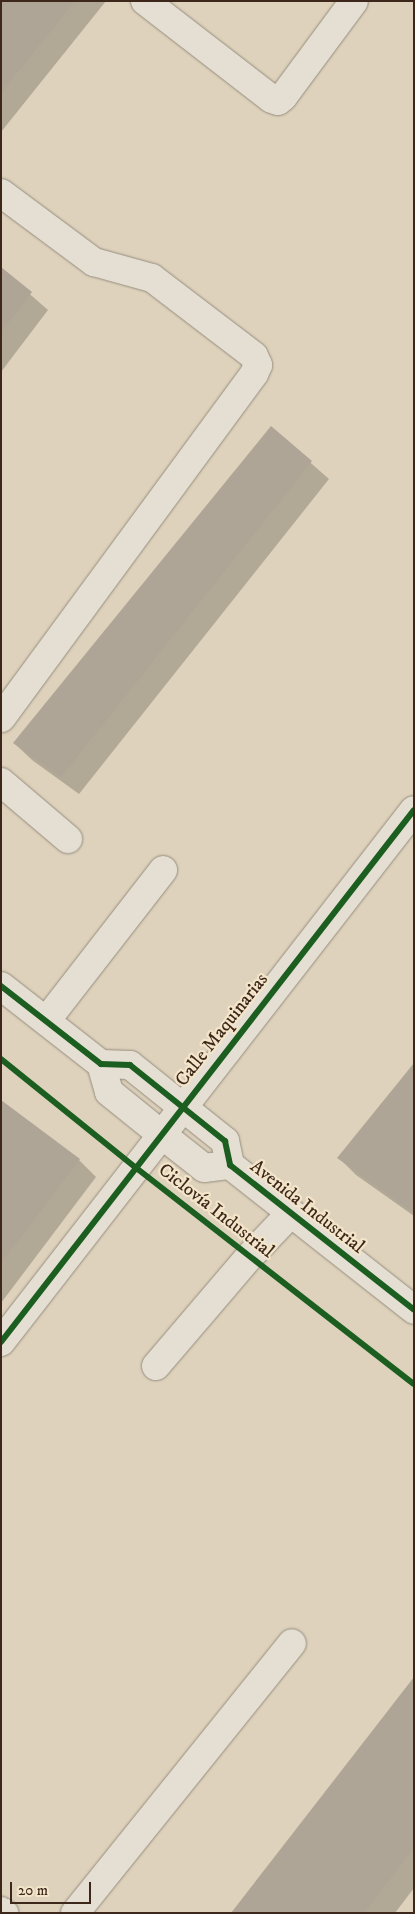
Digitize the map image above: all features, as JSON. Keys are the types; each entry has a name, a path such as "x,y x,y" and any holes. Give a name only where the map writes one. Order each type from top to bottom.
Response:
{"street":[{"path":"145,1 272,100 278,101 283,97 354,1"},
{"path":"1,193 94,262 152,278 254,356 258,365 254,374 1,718"},
{"path":"1,782 68,839"},
{"name":"Calle Maquinarias","path":"1,1342 182,1106 414,810"},
{"path":"46,1021 163,870"},
{"path":"1,986 101,1064"},
{"name":"Avenida Industrial","path":"230,1165 204,1168 109,1092 101,1064 130,1065 225,1140 230,1165 414,1310"},
{"path":"156,1366 250,1256 291,1213"},
{"path":"75,1913 292,1643"}],"building":[{"path":"1,1 75,1 1,93"},
{"path":"1,267 32,292 1,332"},
{"path":"271,426 312,461 61,777 13,743"},
{"path":"414,1063 414,1211 413,1212 337,1158"},
{"path":"1,1100 80,1159 1,1263"},
{"path":"414,1677 414,1848 364,1913 231,1913"}],"cycle path":[{"path":"1,1342 414,810"},
{"path":"1,986 101,1064 130,1065 225,1141 230,1165 414,1310"},
{"name":"Ciclovía Industrial","path":"1,1059 135,1167 414,1384"}]}
